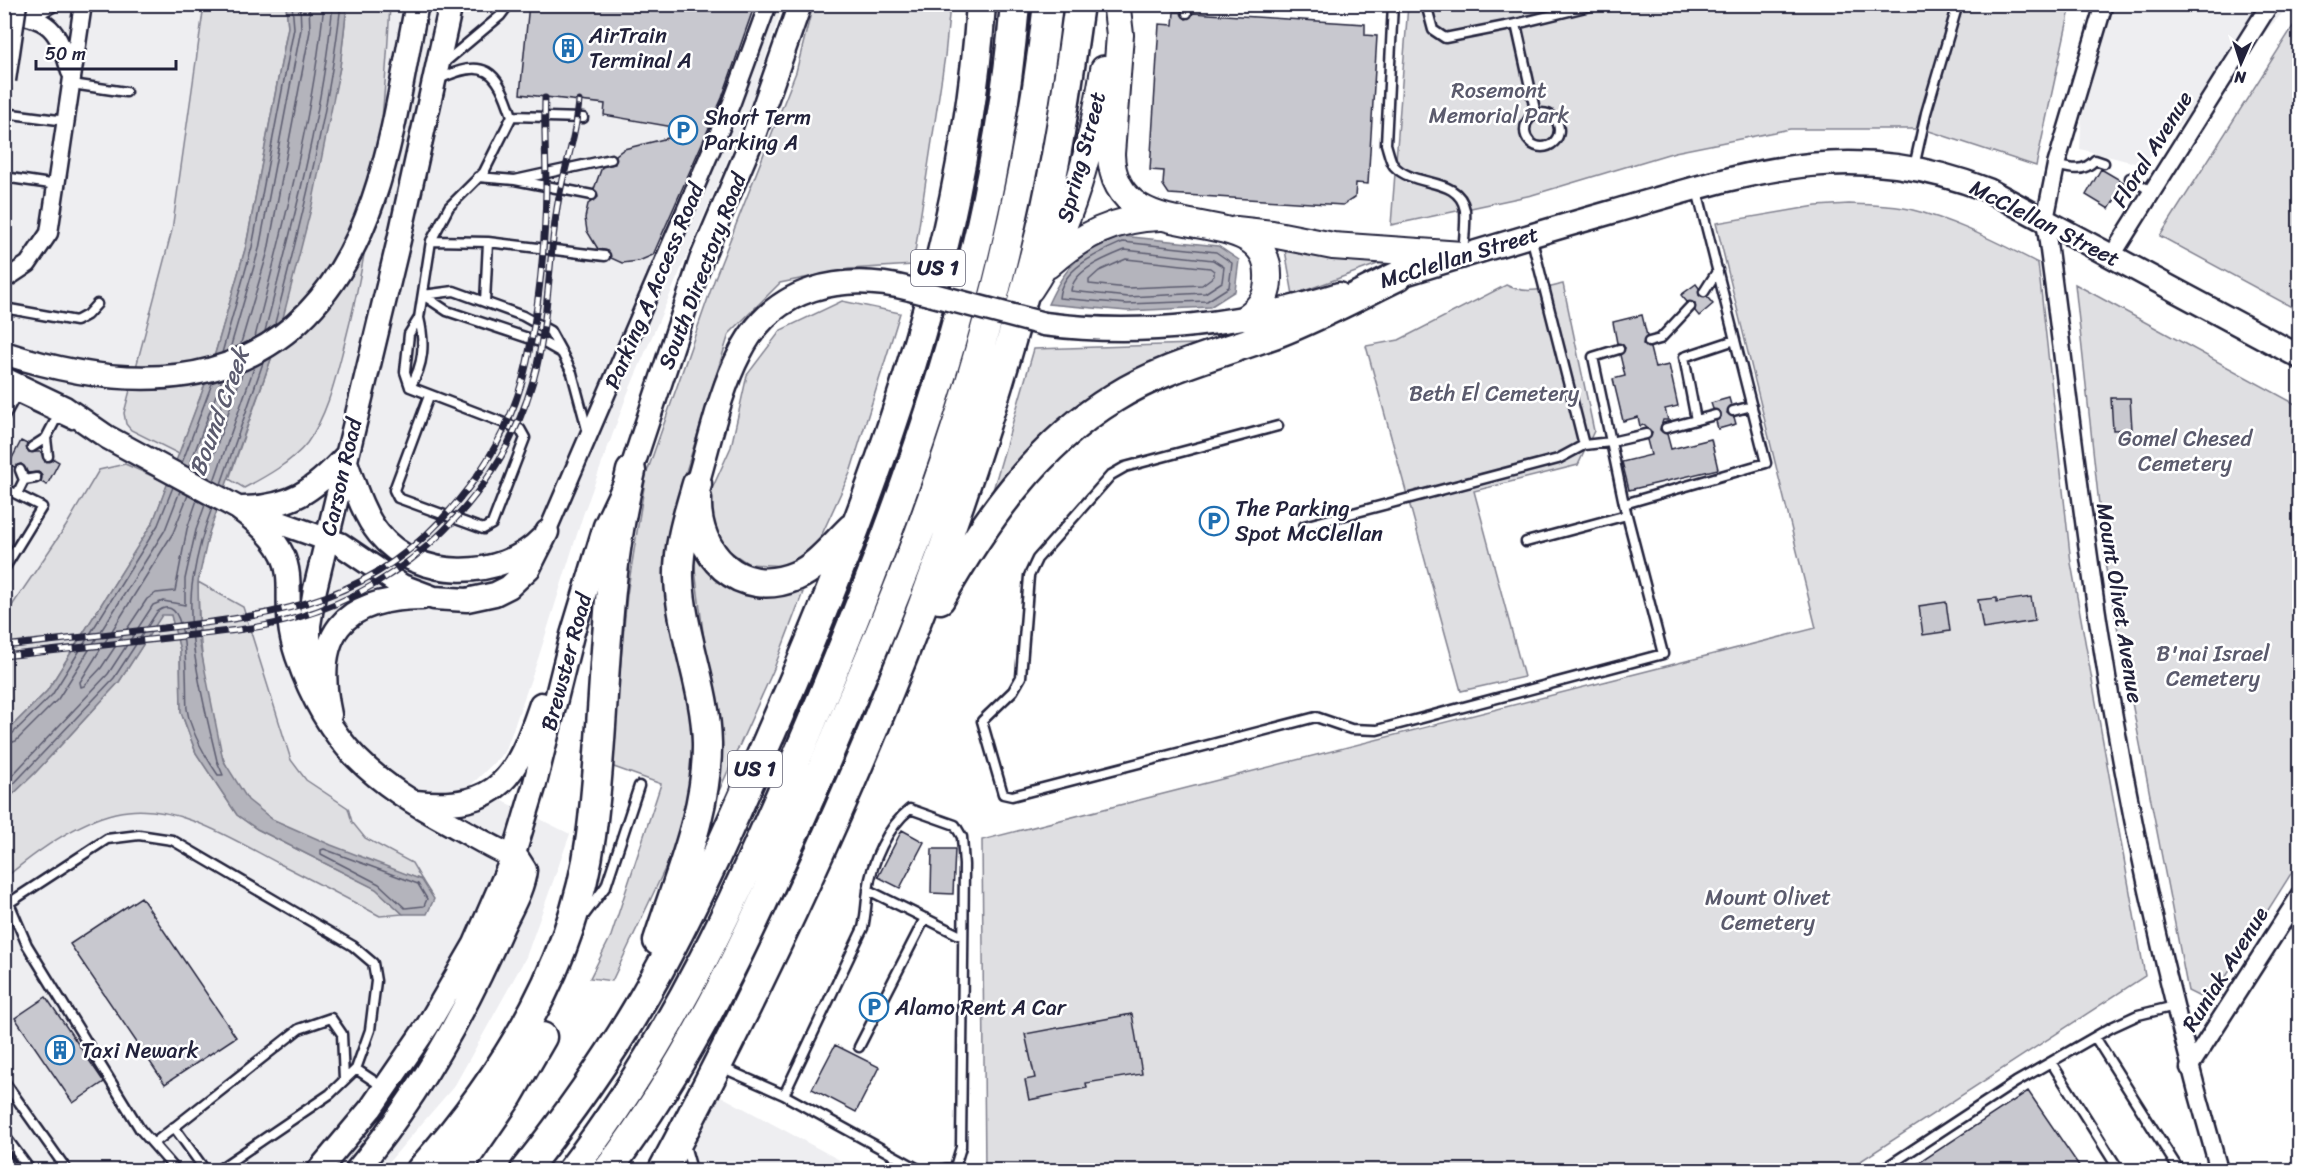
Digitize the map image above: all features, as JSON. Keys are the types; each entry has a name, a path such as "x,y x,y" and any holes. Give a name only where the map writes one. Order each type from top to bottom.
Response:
{"highway":[{"name":"US 1","path":"525,1170 580,1097 637,1010 670,949 730,826 839,575 906,381 948,227 969,115 981,4"},
{"path":"572,1170 643,1068 710,949 799,753 885,543 934,405 982,230 1003,117 1015,4"},
{"path":"608,1170 652,1108 688,1050 752,929 874,646 912,551 968,390 1006,248 1032,124 1048,4"},
{"path":"663,1170 718,1065 782,933 891,684 965,491 986,429 1022,302 1054,164 1079,4"},
{"path":"891,684 984,527 1033,466 1076,425 1113,398 1149,378 1299,324 1398,276"},
{"path":"421,1170 468,1114 509,1055 534,1013 566,939 582,885 591,837 616,551 631,471"},
{"path":"697,484 698,515 705,545 722,565 749,579 778,581 806,571 858,523"},
{"path":"637,1010 693,831 706,772 704,702 683,611 679,577 683,532 697,484"},
{"path":"457,1170 495,1116 542,1037 560,983 566,939"}],"main road":[{"name":"Spring Street","path":"1022,302 1043,269 1062,229 1080,177 1098,101 1110,30 1117,7"},
{"path":"1117,7 1120,35 1112,166 1118,187 1141,209 1162,217 1217,228 1272,234 1349,248 1462,255"},
{"path":"1043,269 1076,243 1101,228 1126,220 1162,217"},
{"path":"1217,228 1250,238 1264,256 1268,280 1265,296 1262,303 1247,317"}],"street":[{"path":"4,13 50,4"},
{"path":"4,280 28,264 43,244 52,222 83,4"},
{"path":"4,354 36,363 97,374 131,378 171,378 203,373 253,355 287,333 315,308 336,280 353,248 378,182 417,4"},
{"name":"Carson Road","path":"451,4 399,240 345,457 311,612 310,686 335,733 367,770 409,801 513,857"},
{"name":"Parking A Access Road","path":"238,508 327,539 352,552 402,586 434,598 467,600 495,594 509,587 529,568 589,439 739,85 768,4"},
{"name":"South Directory Road","path":"631,471 701,260 758,124 800,4"},
{"name":"Mount Olivet Avenue","path":"2104,4 2056,165 2045,220 2099,629 2133,824 2189,1068 2219,1170"},
{"name":"Floral Avenue","path":"2111,257 2270,4"},
{"path":"4,80 23,10"},
{"path":"23,10 55,32 63,45 72,81"},
{"name":"McClellan Street","path":"697,484 734,365 748,338 770,315 794,298 833,283 876,282 1044,324 1122,330 1247,317 1305,305 1462,255 1697,187 1766,170 1813,163 1864,162 1914,167 1988,190 2300,357"},
{"path":"10,388 72,412 107,437 238,508 270,534 280,549 290,577 294,643 310,686"},
{"path":"238,508 275,505 303,495 345,457"},
{"name":"Parking A Access Road","path":"345,457 376,529 391,546 415,560 458,569 489,567 527,550 547,532"},
{"name":"Brewster Road","path":"320,1170 385,1088 475,945 513,857 534,788 572,634 605,526 631,471"},
{"path":"335,733 326,696 325,671 330,645 339,626 355,610 377,602 401,598 434,598"},
{"path":"409,801 434,803 468,800 489,792 506,778 523,755 551,673 572,634"},
{"path":"357,1170 420,1088 471,996 524,878 524,866 513,857"},
{"name":"Runiak Avenue","path":"2189,1068 2300,895"}],"lane":[{"path":"436,76 447,58 500,16 508,4"},
{"path":"1393,4 1386,144 1394,165 1417,180 1450,188 1461,199 1465,211 1462,255"},
{"path":"1426,4 1433,30 1445,38 1598,4"},
{"path":"1914,167 1926,113 1958,4"},
{"path":"1516,24 1536,114"},
{"path":"411,387 420,371 423,339 419,318 431,240 449,207 484,172 512,116 502,85 489,72 470,68 436,76"},
{"path":"72,81 126,92"},
{"path":"4,113 66,122"},
{"path":"1536,114 1553,117 1559,126 1558,137 1550,146 1539,147 1526,137 1525,126 1536,114"},
{"path":"512,116 583,118"},
{"path":"515,180 611,159"},
{"path":"2056,165 2081,170 2090,166 2095,160 2104,163"},
{"path":"4,177 58,186"},
{"path":"478,177 515,180 592,195"},
{"path":"2130,178 2152,192"},
{"path":"1624,504 1766,463 1697,187"},
{"path":"1531,235 1584,445"},
{"path":"431,240 488,242 605,255"},
{"path":"485,302 488,242"},
{"path":"1704,292 1718,270"},
{"path":"423,295 454,291 523,316 550,332 572,373 589,439"},
{"path":"423,295 447,311 546,344 562,353"},
{"path":"4,308 76,321 87,315 97,304"},
{"path":"1649,342 1660,339 1690,307"},
{"path":"419,318 409,334 405,372 411,387 429,396 520,429 525,438 492,524 483,529 398,498 394,490 429,396"},
{"path":"1696,420 1684,357 1735,340"},
{"path":"1278,426 1125,467 1111,475 1037,559 1029,576 1021,677 1012,692 982,721 1003,794 1012,796 1316,717 1351,729 1377,729 1663,654 1624,504 1593,357 1619,349"},
{"path":"4,392 10,388"},
{"path":"10,388 57,417 107,437"},
{"path":"4,417 10,388"},
{"path":"1733,411 1752,406"},
{"path":"1666,428 1715,416"},
{"path":"32,447 46,438 57,417"},
{"path":"1304,526 1558,459 1584,445 1646,434"},
{"path":"46,438 48,456"},
{"path":"17,494 24,480 20,470"},
{"path":"24,480 36,478"},
{"path":"4,488 42,507 4,570"},
{"path":"1526,542 1627,514"},
{"path":"566,939 606,886 639,786"},
{"path":"718,1065 784,1095 920,1170 955,1167 961,1148 963,937 962,837 956,825 910,809 896,820 879,855 868,890 868,907 863,928 784,1095"},
{"path":"176,1170 140,1129 27,945 9,903 107,839 139,835 172,840 353,946 373,963 376,981 370,1030 356,1069 330,1094 218,1170"},
{"path":"868,890 963,937"},
{"path":"859,1047 925,918"},
{"path":"1882,1170 2051,1062 2095,1037 2138,1015 2175,1006"},
{"path":"153,1144 299,1029 316,1021 331,1018 342,1034 344,1080"},
{"path":"2095,1037 2179,1170"},
{"path":"2051,1062 2119,1170"},
{"path":"356,1069 385,1088"},
{"path":"4,1081 67,1170"},
{"path":"174,1127 205,1170"},
{"path":"682,1134 692,1170"},
{"path":"4,1135 30,1170"},
{"path":"4,1157 14,1170"}],"shaded area":[{"path":"5,5 783,5 746,117 627,395 583,515 538,659 505,752 471,785 570,834 526,957 455,1085 382,1170 5,1170"},
{"path":"2099,5 2290,5 2142,165 2080,149 2085,49"},
{"path":"719,1095 858,1170 682,1170"}],"green space":[{"path":"204,5 286,5 288,27 246,246 210,371 179,454 131,430 126,424 124,413 172,230"},
{"path":"347,5 390,5 381,132 370,216 355,300 330,394 314,432 301,450 286,463 244,488 229,479 276,345 340,67"},
{"path":"813,5 950,5 945,56 913,265 849,269 780,283 729,334 679,494 667,590 698,722 688,810 670,858 612,981 590,978 611,936 661,784 611,766 627,595 646,475 715,278 796,72"},
{"name":"Rosemont Memorial Park","path":"1408,5 2071,5 2036,166 1923,129 1790,129 1675,152 1532,195 1391,225"},
{"path":"2299,17 2299,311 2160,236"},
{"name":"Mount Olivet Cemetery","path":"1849,204 1909,209 1943,219 2038,263 2071,563 2145,976 1847,1170 985,1170 982,840 1816,628 1716,223 1816,206"},
{"path":"1285,250 1383,262 1293,295"},
{"name":"Beth El Cemetery","path":"1563,284 1594,431 1578,465 1474,491 1524,677 1461,691 1366,346 1399,340 1506,285 1528,290"},
{"path":"2075,284 2299,406 2299,861 2210,1002 2188,991 2106,569"},
{"path":"842,301 900,313 850,473 817,545 787,566 749,564 719,544 707,500 731,447 747,375 781,330"},
{"path":"1195,344 1096,393 993,490 1034,349"},
{"path":"125,464 168,483 153,522 47,691 5,733 5,616 66,526 99,470"},
{"path":"693,554 717,582 756,595 803,592 773,671 719,791 718,749"},
{"path":"198,582 243,607 291,760 306,780 348,808 352,822 365,838 412,863 422,880 305,836 282,825 248,801 234,781 223,757 214,728 203,666"},
{"path":"162,614 171,615 180,650 181,712 196,753 237,815 257,829 376,889 403,914 380,916 206,826 167,813 148,811 128,811 96,819 47,846 5,878 5,802 119,682"}],"water":[{"name":"Bound Creek","path":"286,5 347,5 340,67 312,205 276,345 209,533 198,582 199,641 223,760 248,800 272,819 331,845 422,880 434,899 427,914 403,914 376,889 257,829 237,815 196,753 181,712 180,650 171,615 162,615 119,682 5,802 5,733 47,691 153,522 210,371 246,246 288,27"},
{"path":"1122,236 1218,246 1239,260 1235,291 1210,307 1127,311 1048,304 1069,268 1085,254"}],"building":[{"name":"Short Term Parking A","path":"529,4 755,4 722,98 653,255 639,261 622,263 611,258 608,251 598,249 587,231 585,218 588,204 598,197 594,189 602,167 615,164 616,155 624,149 696,131 604,115 605,104 520,94"},
{"path":"1174,12 1181,12 1186,19 1193,13 1365,24 1365,35 1377,36 1368,184 1356,183 1355,197 1343,205 1169,194 1163,185 1164,171 1150,170 1159,24 1173,25"},
{"path":"2101,169 2125,183 2109,209 2086,195"},
{"path":"1696,284 1699,288 1699,295 1707,297 1713,304 1699,316 1695,311 1695,303 1687,302 1681,295"},
{"path":"1642,315 1647,336 1643,344 1650,348 1655,368 1669,365 1678,406 1665,409 1668,420 1663,420 1660,430 1667,434 1671,449 1711,439 1718,469 1629,490 1622,462 1651,455 1647,440 1652,433 1644,425 1640,426 1638,417 1623,421 1613,379 1625,376 1620,355 1625,348 1617,343 1613,322"},
{"path":"1729,398 1731,405 1727,413 1734,417 1736,424 1718,429 1716,421 1721,417 1721,413 1713,409 1711,403"},
{"path":"2111,398 2130,398 2132,429 2113,430"},
{"path":"21,441 27,444 29,452 41,452 45,462 54,459 59,462 47,485 41,482 42,476 39,472 28,473 21,464 14,467 9,464"},
{"path":"2031,597 2035,621 1983,629 1978,600 1997,598 1997,602"},
{"path":"1946,602 1950,631 1923,635 1919,606"},
{"path":"902,830 924,842 900,888 878,877"},
{"path":"932,849 955,849 953,894 931,893"},
{"path":"141,897 236,1037 165,1084 70,944"},
{"name":"Taxi Newark","path":"46,997 104,1082 73,1103 15,1018"},
{"path":"1132,1014 1142,1074 1086,1083 1087,1088 1029,1100 1025,1080 1035,1078 1025,1034"},
{"path":"835,1045 879,1067 856,1112 812,1089"},
{"path":"2028,1091 2082,1170 1908,1170"}],"railway":[{"path":"4,646 208,623 288,608 325,597 360,581 394,561 426,535 458,501 481,470 501,436 522,381 535,320 543,254 546,189 545,98"},
{"path":"4,656 236,630 296,618 337,603 376,583 412,559 445,530 473,497 498,461 518,423 533,381 545,320 558,201 575,130 579,101"}],"place":[{"name":"AirTrain Terminal A","path":"568,48"},
{"name":"Short Term Parking A","path":"683,130"},
{"name":"The Parking Spot McClellan","path":"1214,521"},
{"name":"Alamo Rent A Car","path":"874,1007"},
{"name":"Taxi Newark","path":"60,1050"}],"park label":[{"name":"Gomel Chesed Cemetery","path":"2185,450"},
{"name":"B'nai Israel Cemetery","path":"2213,666"}]}
